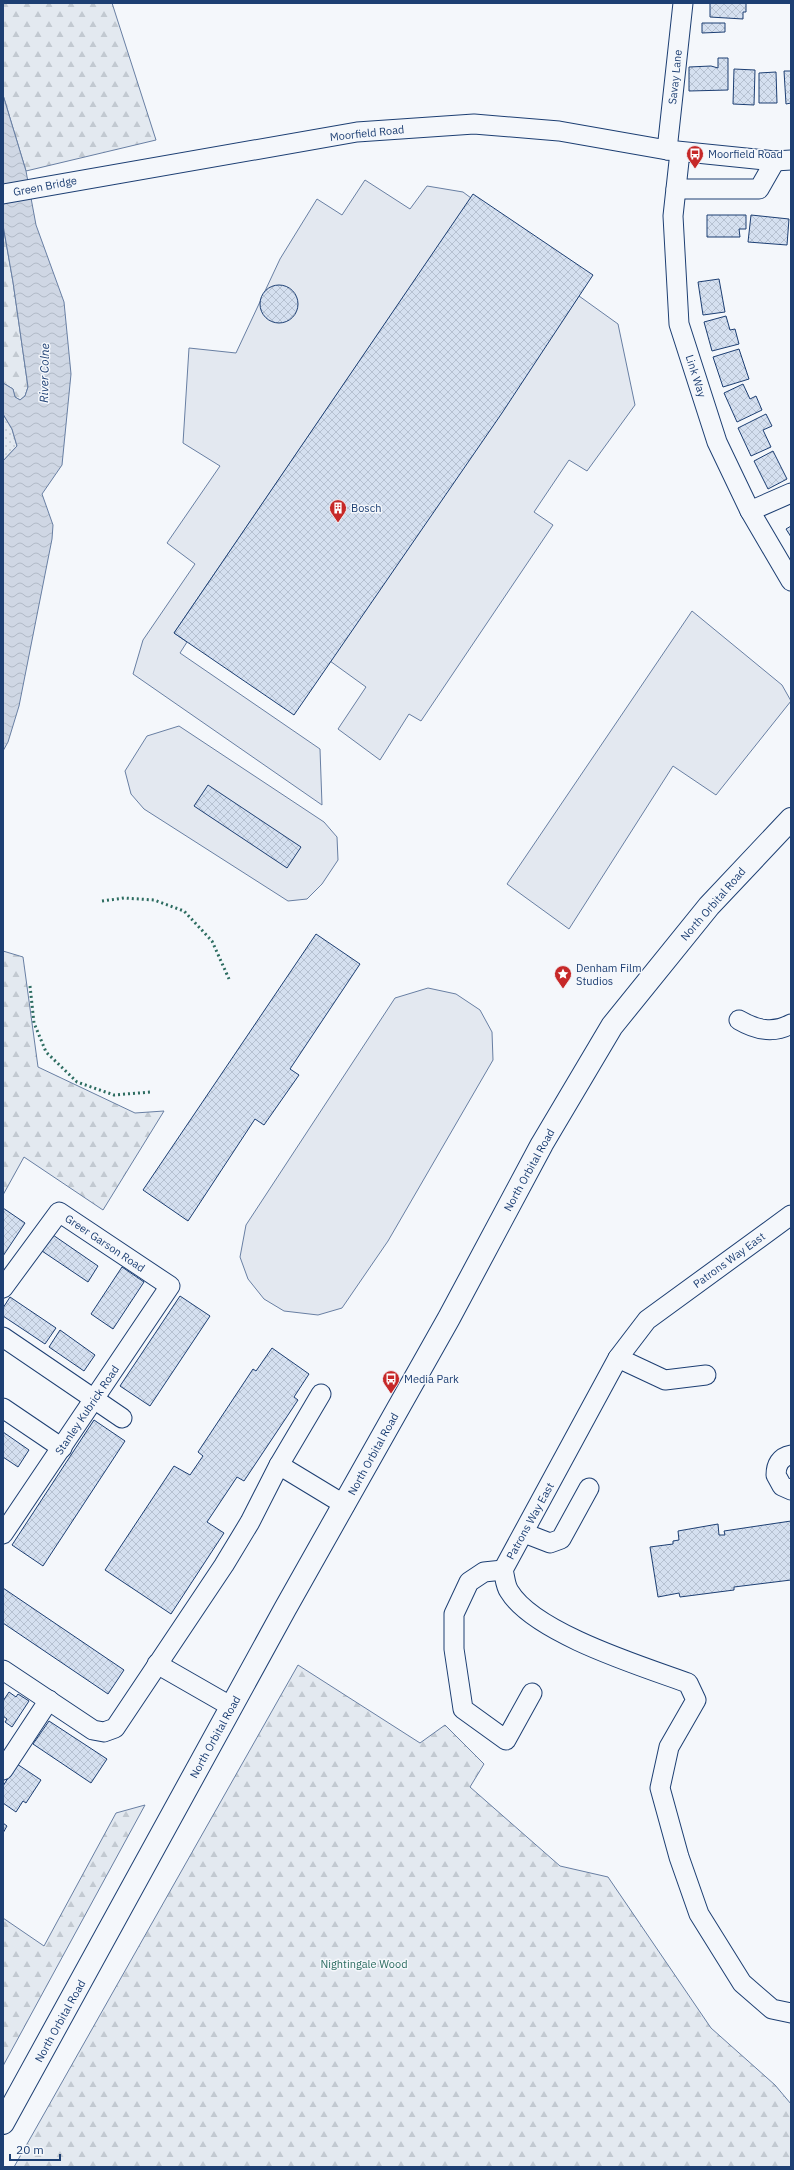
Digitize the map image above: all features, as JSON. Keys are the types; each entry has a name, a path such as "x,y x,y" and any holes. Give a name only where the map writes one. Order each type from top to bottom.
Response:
{"main road":[{"name":"North Orbital Road","path":"3,2123 345,1505 542,1144 612,1026 709,906 791,819"}],"street":[{"name":"Savay Lane","path":"674,151 683,3"},
{"name":"Moorfield Road","path":"88,178 357,132 474,124 559,131 674,151 783,160"},
{"name":"Link Way","path":"674,151 676,189 673,216 679,324 717,442 750,511 791,581"},
{"path":"676,189 759,189 783,160"},
{"name":"Green Bridge","path":"3,194 88,178"},
{"path":"750,511 791,493"},
{"path":"739,1020 753,1028 768,1030 781,1029 791,1024"},
{"name":"Greer Garson Road","path":"3,1288 59,1212 170,1286"},
{"name":"Patrons Way East","path":"791,1215 647,1320 618,1358 503,1570 508,1590 526,1611 583,1644 688,1683 696,1700 669,1747 660,1788 679,1857 700,1914 742,1983 772,2009 791,2013"},
{"name":"Stanley Kubrick Road","path":"3,1534 170,1286"},
{"path":"3,1337 122,1418"},
{"path":"618,1358 665,1380 706,1375"},
{"path":"3,1670 93,1730 104,1732 115,1728 224,1565 250,1522 279,1465 321,1394"},
{"path":"3,1408 62,1448"},
{"path":"791,1455 783,1458 778,1463 776,1475 782,1486 791,1490"},
{"path":"279,1465 345,1505"},
{"path":"524,1532 550,1543 561,1539 589,1488"},
{"path":"503,1570 484,1572 468,1582 454,1614 454,1649 463,1709 506,1740 532,1693"},
{"path":"157,1664 232,1707"},
{"path":"3,1770 49,1700"}],"green space":[{"path":"3,3 112,3 156,140 26,171 3,95"},
{"path":"3,225 28,387 25,396 20,400 15,397 13,389 3,383"},
{"path":"3,414 12,429 17,446 3,461"},
{"path":"3,951 23,957 38,1067 135,1113 164,1111 103,1210 24,1157 3,1195"},
{"name":"Nightingale Wood","path":"298,1665 420,1743 445,1725 484,1764 470,1787 560,1866 608,1877 711,2028 775,2085 791,2104 791,2167 14,2167"},
{"path":"145,1805 3,2066 3,1918 44,1946 116,1813"}],"shaded area":[{"path":"365,180 410,209 427,186 463,192 471,198 174,633 187,642 180,653 320,749 322,805 133,674 143,640 195,564 167,543 220,466 183,443 189,348 236,353 280,259 317,199 342,215"},
{"path":"579,296 618,324 635,405 587,471 569,460 534,512 553,525 421,721 409,714 380,760 338,729 366,687 330,661"},
{"path":"692,611 782,685 791,701 716,795 673,766 569,929 507,884"},
{"path":"179,726 324,822 337,837 338,860 322,884 307,899 288,901 144,809 131,794 125,771 147,736"},
{"path":"428,988 456,994 480,1010 492,1032 493,1060 388,1241 342,1308 318,1315 284,1311 264,1299 248,1279 240,1257 246,1225 395,998"}],"water":[{"name":"River Colne","path":"3,95 26,171 36,225 64,302 71,374 62,465 42,494 53,525 52,539 19,706 8,742 3,751 3,461 17,446 12,429 3,414 3,383 13,389 15,397 20,400 25,396 28,387 3,225"}],"building":[{"path":"710,3 746,3 746,12 743,12 743,19 710,17"},
{"path":"702,23 725,23 725,32 702,33"},
{"path":"718,58 728,58 728,90 689,91 689,67 711,66 718,68"},
{"path":"734,69 755,70 754,105 733,104"},
{"path":"784,71 791,71 791,103 786,104"},
{"path":"776,72 777,103 759,103 759,73"},
{"name":"Bosch","path":"473,194 593,275 502,413 294,715 174,633"},
{"path":"707,215 746,215 746,229 739,229 740,237 707,237"},
{"path":"751,215 789,219 787,245 748,242"},
{"path":"719,279 725,312 703,315 698,282"},
{"path":"279,285 289,288 295,294 298,304 295,314 289,320 279,323 269,320 263,314 260,304 263,294 269,288"},
{"path":"726,316 730,330 735,329 739,344 712,351 704,322"},
{"path":"739,349 749,379 723,387 713,357"},
{"path":"743,384 750,399 756,396 762,410 737,422 724,393"},
{"path":"766,414 772,426 763,430 771,447 751,456 738,428"},
{"path":"773,451 787,479 768,489 754,461"},
{"path":"791,526 791,537 786,529"},
{"path":"208,785 301,847 287,868 194,806"},
{"path":"316,934 360,964 290,1069 299,1075 264,1125 255,1119 188,1221 143,1190"},
{"path":"3,1208 25,1223 3,1256"},
{"path":"53,1235 98,1266 88,1282 42,1251"},
{"path":"122,1267 144,1282 113,1329 91,1314"},
{"path":"180,1296 210,1316 150,1406 120,1386"},
{"path":"10,1297 56,1328 45,1344 3,1316 3,1308"},
{"path":"60,1330 95,1355 84,1371 49,1347"},
{"path":"272,1348 309,1374 294,1397 298,1400 244,1481 237,1477 207,1522 224,1533 171,1614 105,1570 174,1466 190,1475 203,1456 198,1452 253,1369 256,1371"},
{"path":"94,1420 125,1441 43,1566 12,1545"},
{"path":"3,1432 29,1450 18,1467 3,1457"},
{"path":"791,1521 791,1580 734,1587 734,1590 680,1597 679,1593 658,1597 650,1547 673,1544 673,1541 679,1540 678,1531 718,1524 719,1535 725,1535 724,1531"},
{"path":"3,1588 124,1670 108,1694 3,1623"},
{"path":"9,1692 16,1697 18,1694 29,1701 12,1727 5,1722 7,1719 3,1716 3,1701"},
{"path":"49,1721 107,1759 91,1783 33,1744"},
{"path":"17,1764 41,1780 26,1803 23,1801 16,1812 3,1803 3,1786"},
{"path":"3,1823 7,1826 3,1833"}],"hedge":[{"path":"102,901 124,898 154,900 184,911 212,941 229,979"},
{"path":"30,986 34,1023 46,1052 77,1082 114,1095 151,1092"}],"place":[{"name":"Moorfield Road","path":"695,169"},
{"name":"Bosch","path":"338,523"},
{"name":"Denham Film Studios","path":"563,989"},
{"name":"Media Park","path":"391,1394"}]}
